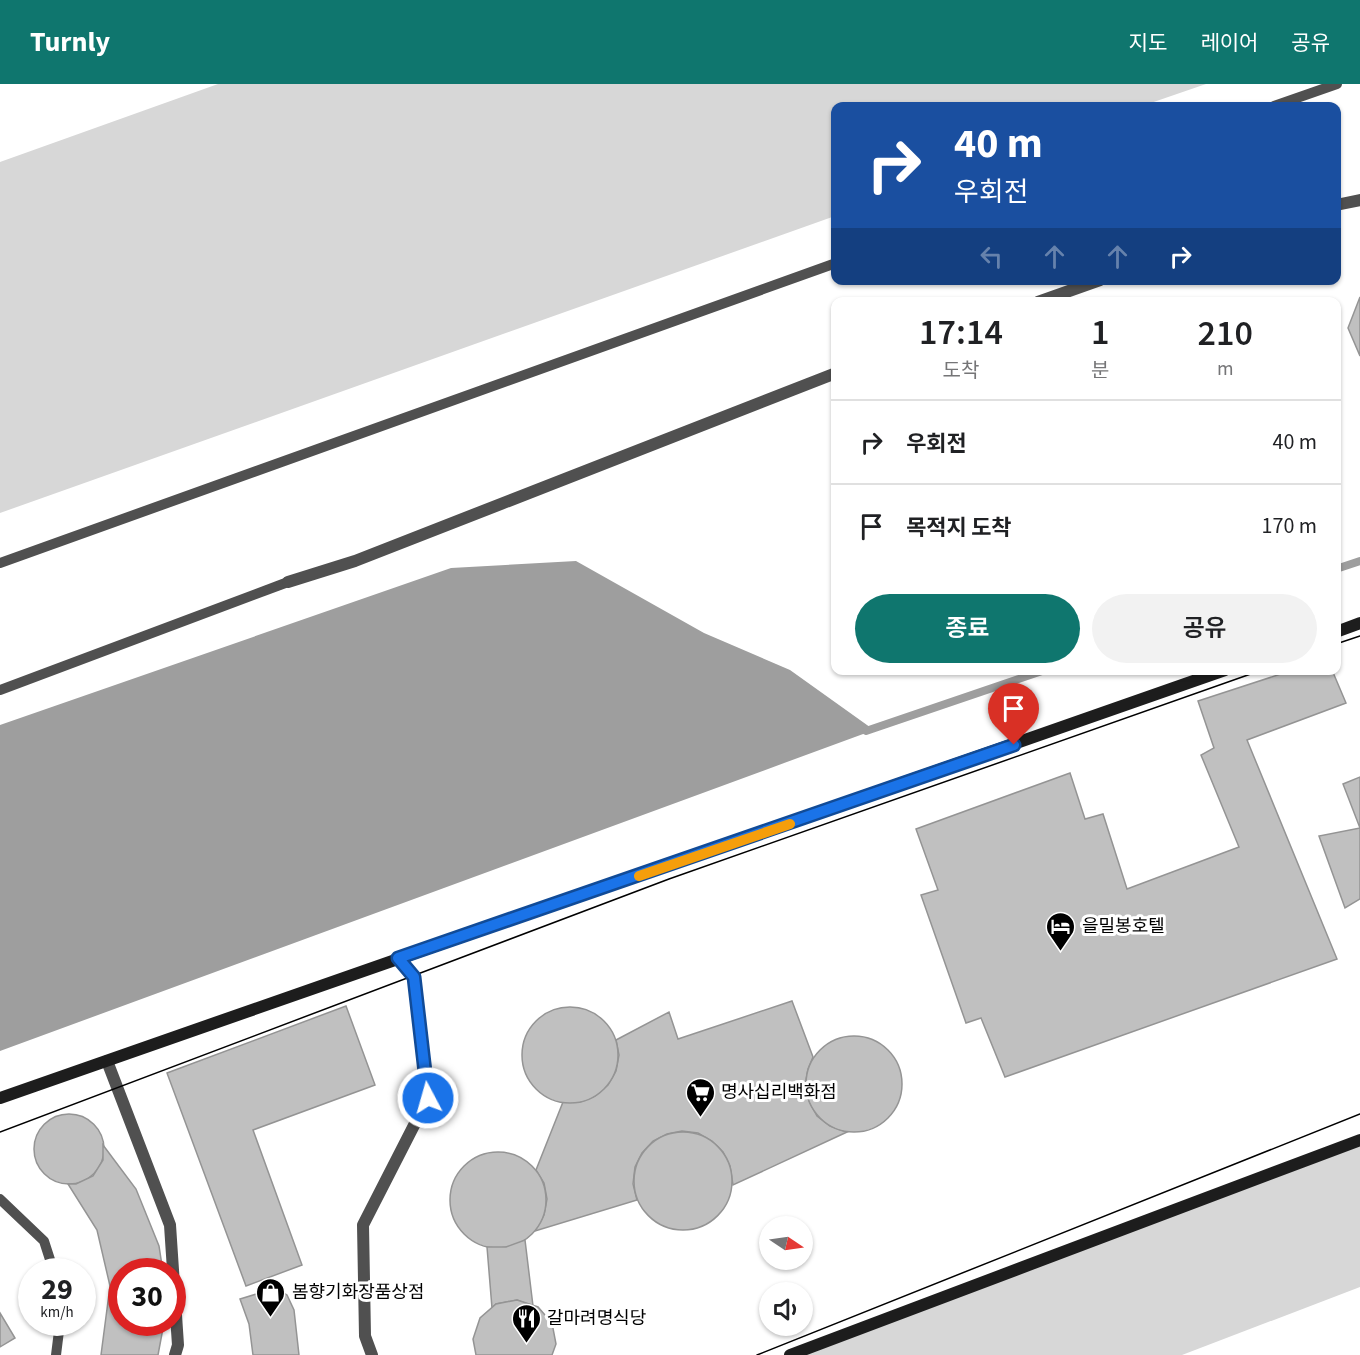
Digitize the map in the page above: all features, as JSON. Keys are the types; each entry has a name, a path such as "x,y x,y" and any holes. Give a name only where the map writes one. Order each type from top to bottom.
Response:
{"street":[{"path":"1341,204 1360,200"},
{"path":"1052,297 1086,285"},
{"path":"288,582 356,561 831,375"},
{"path":"1341,630 1360,623"},
{"path":"0,1098 1212,675"},
{"path":"372,1355 365,1336 363,1225 428,1098 414,977 398,958"},
{"path":"107,1061 170,1225 178,1345 175,1355"},
{"path":"790,1355 1360,1140"}],"lane":[{"path":"1285,102 1337,84"},
{"path":"0,563 831,265"},
{"path":"0,690 288,582"},
{"path":"0,1199 44,1241 49,1258"},
{"path":"56,1355 58,1336"}],"shaded area":[{"path":"218,84 1206,84 1154,102 831,102 831,217 0,513 0,162"},
{"path":"576,561 704,633 790,670 874,730 0,1051 0,725 451,568"},
{"path":"1360,1143 1360,1287 1182,1355 792,1355"}],"building":[{"path":"1360,297 1360,356 1348,328"},
{"path":"1278,675 1334,675 1346,703 1247,740 1337,959 1005,1077 981,1018 966,1023 921,895 938,890 916,829 1070,773 1085,819 1103,814 1127,889 1239,847 1201,755 1214,748 1198,701"},
{"path":"1360,777 1360,828 1343,784"},
{"path":"1360,828 1360,899 1345,908 1319,836"},
{"path":"792,1001 813,1057 805,1085 809,1101 817,1116 830,1126 847,1132 733,1185 730,1166 723,1152 712,1141 698,1133 682,1131 667,1134 653,1141 642,1153 635,1167 633,1184 637,1200 535,1231 544,1215 547,1199 544,1183 536,1170 563,1102 580,1102 595,1096 608,1085 616,1071 619,1055 616,1040 669,1012 678,1039"},
{"path":"346,1006 375,1085 253,1130 302,1265 246,1286 167,1073"},
{"path":"570,1007 588,1011 604,1021 614,1037 618,1055 614,1073 604,1089 588,1099 570,1103 552,1099 536,1089 526,1073 522,1055 526,1037 536,1021 552,1011"},
{"path":"854,1036 873,1039 888,1050 899,1065 902,1084 899,1103 888,1118 873,1129 854,1132 835,1129 820,1118 809,1103 806,1084 809,1065 820,1050 835,1039"},
{"path":"69,1114 82,1117 94,1124 101,1136 104,1149 101,1162 94,1174 82,1181 69,1184 56,1181 44,1174 37,1162 34,1149 37,1136 44,1124 56,1117"},
{"path":"683,1132 702,1135 718,1146 729,1162 732,1181 729,1200 718,1216 702,1227 683,1230 664,1227 648,1216 637,1200 634,1181 637,1162 648,1146 664,1135"},
{"path":"103,1145 136,1189 159,1246 161,1258 108,1258 108,1277 97,1230 68,1184 76,1184 93,1176 103,1160"},
{"path":"498,1152 516,1155 532,1166 543,1182 546,1200 543,1218 532,1234 516,1245 498,1248 480,1245 464,1234 453,1218 450,1200 453,1182 464,1166 480,1155"},
{"path":"525,1240 533,1306 517,1300 496,1304 492,1308 487,1247 506,1247"},
{"name":"봄향기화장품상점","path":"276,1288 287,1295 294,1310 299,1355 253,1355 249,1324 240,1299"},
{"path":"517,1300 538,1307 552,1323 556,1344 552,1355 476,1355 473,1339 480,1318 496,1304"},
{"path":"108,1301 108,1336 162,1336 158,1355 101,1355"},
{"path":"0,1313 15,1338 0,1347"}],"waterway":[{"path":"1341,567 1360,561"},
{"path":"866,731 1030,675"}],"tram line":[{"path":"1341,642 1360,636"},
{"path":"0,1132 669,879 1248,675"},
{"path":"757,1355 1360,1114"}],"slow traffic":[{"path":"639,876 790,824"}],"place":[{"name":"을밀봉호텔","path":"1061,952"},
{"name":"명사십리백화점","path":"700,1118"},
{"name":"봄향기화장품상점","path":"271,1318"},
{"name":"갈마려명식당","path":"526,1344"}],"route":[{"path":"428,1098 414,977 398,958 1014,745"}]}
